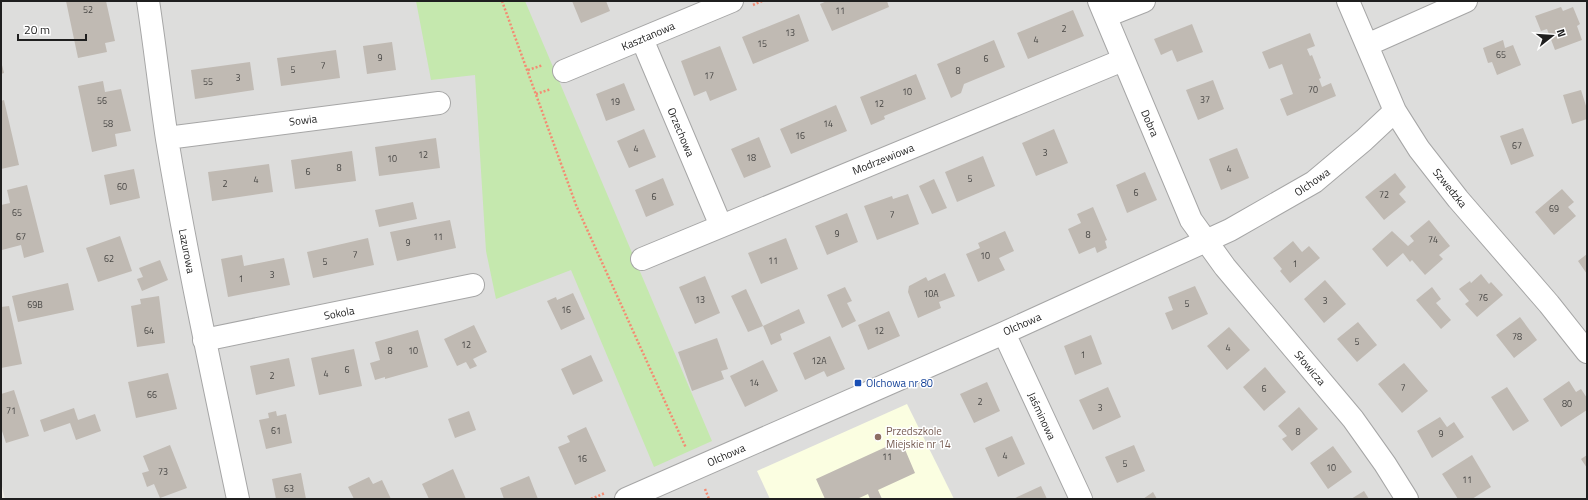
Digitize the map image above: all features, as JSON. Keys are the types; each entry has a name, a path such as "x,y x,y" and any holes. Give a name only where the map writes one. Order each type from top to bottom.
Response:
{"street":[{"name":"Lazurowa","path":"148,1 167,138 204,340 238,499"},
{"name":"Kasztanowa","path":"564,71 732,1"},
{"path":"1103,9 1144,1"},
{"name":"Szwedzka","path":"1348,1 1395,110 1419,149 1439,175 1554,309 1587,352"},
{"path":"1367,45 1466,1"},
{"name":"Dobra","path":"1103,9 1187,212 1206,241"},
{"name":"Orzechowa","path":"642,39 721,226"},
{"name":"Modrzewiowa","path":"642,259 1123,60"},
{"name":"Sowia","path":"167,138 439,103"},
{"name":"Olchowa","path":"626,499 1004,333 1230,230 1314,182 1364,140 1395,110"},
{"name":"Słowicza","path":"1206,241 1225,267 1353,419 1385,464 1407,499"},
{"name":"Sokola","path":"204,340 473,285"},
{"name":"Jaśminowa","path":"1004,333 1081,499"}],"path":[{"path":"502,1 576,205 688,452"}],"shaded area":[{"path":"1,1 1587,1 1587,499 5,499 1,482"},
{"name":"Przedszkole Miejskie nr 14","path":"907,404 954,499 770,499 757,471"}],"green space":[{"path":"416,1 525,1 712,441 654,467 571,270 496,299 486,251 475,75 431,80"}],"building":[{"path":"66,1 106,1 115,41 105,43 107,52 78,58"},
{"path":"572,1 606,1 610,11 581,23"},
{"path":"827,1 887,1 889,7 832,31 820,4"},
{"path":"1561,7 1563,11 1573,7 1580,24 1577,26 1582,40 1555,50 1547,29 1541,31 1535,16"},
{"path":"1073,10 1084,36 1028,59 1017,33"},
{"path":"799,14 809,41 753,64 742,37"},
{"path":"1192,24 1203,52 1177,62 1172,50 1161,55 1154,39"},
{"path":"1310,33 1315,46 1307,49 1310,56 1312,55 1321,78 1319,79 1322,87 1331,83 1336,96 1287,116 1280,99 1293,94 1282,64 1269,69 1262,52"},
{"path":"994,40 1005,67 964,84 961,93 951,98 937,64"},
{"path":"1503,40 1505,48 1513,45 1521,65 1497,75 1492,62 1488,63 1483,48"},
{"path":"392,42 396,70 367,74 363,46"},
{"path":"720,46 737,90 710,101 706,91 694,96 681,61"},
{"path":"336,50 340,78 281,86 277,58"},
{"path":"1,61 4,73 1,74"},
{"path":"250,62 254,90 195,99 191,70"},
{"path":"916,74 926,99 884,116 885,119 871,125 860,97"},
{"path":"1213,80 1224,109 1198,120 1186,90"},
{"path":"103,81 105,92 121,89 131,131 115,134 117,146 92,152 78,86"},
{"path":"624,83 635,110 606,121 596,94"},
{"path":"1581,90 1587,109 1587,119 1572,124 1563,95"},
{"path":"4,100 19,165 1,169 1,101"},
{"path":"836,105 847,131 791,154 780,129"},
{"path":"1523,128 1534,156 1511,165 1500,136"},
{"path":"644,129 656,157 629,168 617,141"},
{"path":"1054,129 1068,163 1036,176 1022,143"},
{"path":"759,137 771,167 744,178 731,149"},
{"path":"436,138 440,168 379,176 375,147"},
{"path":"1237,148 1249,178 1221,190 1209,159"},
{"path":"352,151 356,181 295,189 291,160"},
{"path":"983,156 995,186 957,202 945,172"},
{"path":"269,164 273,192 212,201 208,172"},
{"path":"134,169 140,198 110,205 104,175"},
{"path":"1145,172 1157,200 1127,213 1116,185"},
{"path":"1395,173 1406,187 1399,194 1406,202 1384,220 1365,197"},
{"path":"663,178 674,205 646,217 635,190"},
{"path":"934,179 947,208 932,214 919,186"},
{"path":"27,185 44,252 24,258 21,245 2,250 1,205 10,203 7,190"},
{"path":"1562,189 1574,202 1568,207 1576,216 1554,235 1535,212"},
{"path":"908,194 919,224 877,240 864,206 892,196 893,199"},
{"path":"413,202 417,219 379,227 375,210"},
{"path":"1093,207 1107,240 1105,241 1107,248 1097,253 1095,247 1079,254 1068,229 1081,223 1077,214"},
{"path":"847,213 858,242 827,255 815,226"},
{"path":"450,220 456,248 397,261 390,232"},
{"path":"1429,220 1450,246 1439,255 1443,259 1425,275 1412,260 1410,262 1403,253 1387,267 1372,249 1392,231 1408,246 1414,241 1410,236"},
{"path":"1005,231 1014,251 999,258 1005,270 978,282 966,254 980,248 978,243"},
{"path":"120,236 132,271 98,282 86,248"},
{"path":"368,238 374,265 313,278 307,252"},
{"path":"786,238 798,269 761,284 748,253"},
{"path":"1293,241 1302,252 1309,246 1320,258 1290,283 1280,271 1282,269 1273,258"},
{"path":"1587,254 1587,274 1578,261"},
{"path":"242,255 244,266 284,258 290,285 228,297 221,259"},
{"path":"160,260 168,280 142,291 137,279 143,277 139,268"},
{"path":"945,273 955,296 939,302 941,308 918,318 908,292 909,286 926,277 928,281"},
{"path":"1481,274 1489,284 1491,282 1503,295 1477,317 1465,304 1469,301 1459,289 1470,281 1471,283"},
{"path":"705,276 720,313 695,324 679,287"},
{"path":"1325,280 1346,304 1324,323 1304,299"},
{"path":"68,283 74,310 18,322 12,296"},
{"path":"1195,286 1208,314 1172,330 1165,313 1173,310 1168,297"},
{"path":"845,287 852,301 847,303 856,321 842,328 827,295"},
{"path":"1432,287 1441,299 1436,303 1451,320 1441,329 1416,300"},
{"path":"746,289 763,326 748,332 731,296"},
{"path":"573,293 585,319 561,330 547,301 556,297 557,300"},
{"path":"159,296 165,343 137,347 131,306 141,304 140,299"},
{"path":"9,306 22,364 1,368 1,307"},
{"path":"799,309 805,323 780,334 782,340 771,345 763,326"},
{"path":"889,311 900,336 868,350 858,325"},
{"path":"1520,317 1537,340 1514,358 1496,335"},
{"path":"1358,322 1377,345 1357,362 1337,339"},
{"path":"474,325 487,352 473,359 477,366 470,369 466,362 457,366 444,339"},
{"path":"1229,327 1250,350 1227,370 1207,346"},
{"path":"418,330 428,367 385,379 385,377 375,380 370,363 380,360 375,342"},
{"path":"1091,335 1102,364 1075,375 1064,346"},
{"path":"830,336 845,369 827,377 824,371 805,380 793,353"},
{"path":"717,338 728,369 721,371 724,379 692,391 678,352"},
{"path":"354,349 362,386 319,395 311,358"},
{"path":"591,355 603,381 573,395 561,369"},
{"path":"289,358 295,386 256,395 250,366"},
{"path":"763,360 778,391 745,407 730,376"},
{"path":"1404,363 1428,391 1402,413 1378,384"},
{"path":"1265,367 1286,392 1264,411 1243,387"},
{"path":"168,373 177,409 136,418 128,382"},
{"path":"1569,381 1576,392 1581,389 1587,398 1587,410 1561,427 1543,399"},
{"path":"987,382 1000,411 974,423 960,394"},
{"path":"1108,387 1121,417 1093,430 1079,400"},
{"path":"1507,387 1529,421 1513,431 1491,397"},
{"path":"14,390 29,436 6,443 1,428 1,394"},
{"path":"1299,407 1318,429 1292,451 1282,439 1287,436 1278,426"},
{"path":"74,408 78,420 95,414 101,431 76,440 70,423 44,432 40,420"},
{"path":"276,411 277,416 286,414 292,443 266,449 259,420 269,418 268,413"},
{"path":"469,411 476,430 455,438 448,419"},
{"path":"1440,417 1447,427 1454,422 1464,437 1432,458 1417,431"},
{"path":"586,427 606,471 575,485 558,447 570,442 567,436"},
{"path":"1012,436 1025,464 998,477 985,448"},
{"path":"901,440 915,473 878,490 882,499 870,499 868,494 857,499 825,499 816,479"},
{"path":"170,445 187,488 160,498 154,484 147,487 142,473 149,471 143,456"},
{"path":"1134,445 1145,471 1117,483 1105,457"},
{"path":"1333,446 1352,472 1328,489 1310,463"},
{"path":"1472,455 1491,487 1472,499 1458,499 1442,474"},
{"path":"1587,455 1587,468 1581,459"},
{"path":"453,469 466,499 429,499 422,484"},
{"path":"301,473 306,499 276,499 272,479"},
{"path":"529,476 538,499 504,499 500,488"},
{"path":"369,477 373,484 382,480 391,499 354,499 348,487"},
{"path":"1041,486 1047,499 1013,499"},
{"path":"1364,491 1369,499 1351,499"},
{"path":"1153,492 1157,499 1143,499"}],"place":[{"name":"Olchowa nr 80","path":"858,383"},
{"name":"Przedszkole Miejskie nr 14","path":"878,437"}]}
